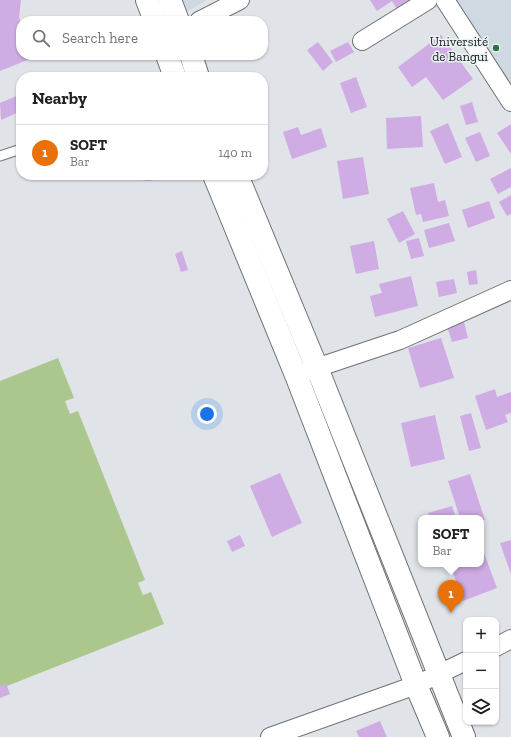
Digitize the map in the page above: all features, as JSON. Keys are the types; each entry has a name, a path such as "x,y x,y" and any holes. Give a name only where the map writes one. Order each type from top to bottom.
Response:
{"street":[{"path":"147,0 153,16"},
{"path":"170,0 176,16"},
{"path":"209,16 240,0"},
{"path":"362,41 428,0"},
{"path":"445,0 511,102"},
{"path":"169,60 173,72"},
{"path":"192,60 196,72"},
{"path":"216,180 296,375 416,685 438,737"},
{"path":"240,180 317,368 464,737"},
{"path":"296,375 400,340 511,290"},
{"path":"499,645 511,639"},
{"path":"270,737 416,685 463,662"}],"lane":[{"path":"0,156 16,151"}],"shaded area":[{"path":"173,0 207,0 179,16"},
{"name":"Université de Bangui","path":"450,0 511,0 511,97"}],"green space":[{"path":"58,358 74,398 65,401 70,414 78,411 145,580 138,583 143,595 151,592 164,624 7,686 0,698 0,381"}],"building":[{"path":"0,0 21,0 19,16 16,16 16,60 28,60 0,71"},
{"path":"370,0 412,0 397,9 392,1 377,11"},
{"path":"441,35 473,79 443,100 426,77 412,87 398,67"},
{"path":"318,42 333,62 323,71 307,50"},
{"path":"348,42 354,52 336,62 330,51"},
{"path":"356,77 367,107 351,113 340,83"},
{"path":"16,96 16,113 1,120 0,103"},
{"path":"472,102 478,122 466,125 460,106"},
{"path":"421,116 423,147 387,149 386,118"},
{"path":"448,123 462,157 445,164 430,131"},
{"path":"511,124 511,154 497,133"},
{"path":"298,127 301,135 321,128 327,147 292,159 283,132"},
{"path":"480,132 490,156 476,162 465,138"},
{"path":"363,157 369,194 343,199 337,161"},
{"path":"511,168 511,187 498,194 490,179"},
{"path":"434,183 438,202 445,200 449,216 423,222 421,214 416,215 410,188"},
{"path":"511,195 511,214 507,216 499,202"},
{"path":"489,201 495,218 468,228 462,210"},
{"path":"403,211 415,234 399,243 387,219"},
{"path":"449,223 455,241 429,248 424,230"},
{"path":"419,238 424,256 411,259 406,241"},
{"path":"374,241 379,269 356,274 350,246"},
{"path":"182,251 188,270 181,272 175,254"},
{"path":"476,270 478,284 469,285 467,272"},
{"path":"411,276 418,306 375,317 370,296 382,293 379,284"},
{"path":"454,279 457,293 439,297 436,282"},
{"path":"463,318 468,338 452,342 446,323"},
{"path":"441,338 454,378 420,388 408,348"},
{"path":"495,389 497,397 511,392 511,413 505,415 508,422 486,430 475,396"},
{"path":"471,413 481,448 469,451 460,416"},
{"path":"435,415 445,459 411,467 401,423"},
{"path":"280,473 302,523 272,537 250,486"},
{"path":"470,474 483,515 459,515 448,481"},
{"path":"452,506 455,515 429,515 428,513"},
{"path":"240,535 245,546 232,552 227,541"},
{"path":"511,540 511,574 500,543"},
{"path":"484,553 497,588 463,601 451,567 484,567"},
{"path":"8,683 7,686 10,694 0,698 0,686"},
{"path":"380,721 387,737 359,737 356,731"}],"place":[{"name":"Université de Bangui","path":"496,48"},
{"name":"SOFT","path":"451,613"}]}
